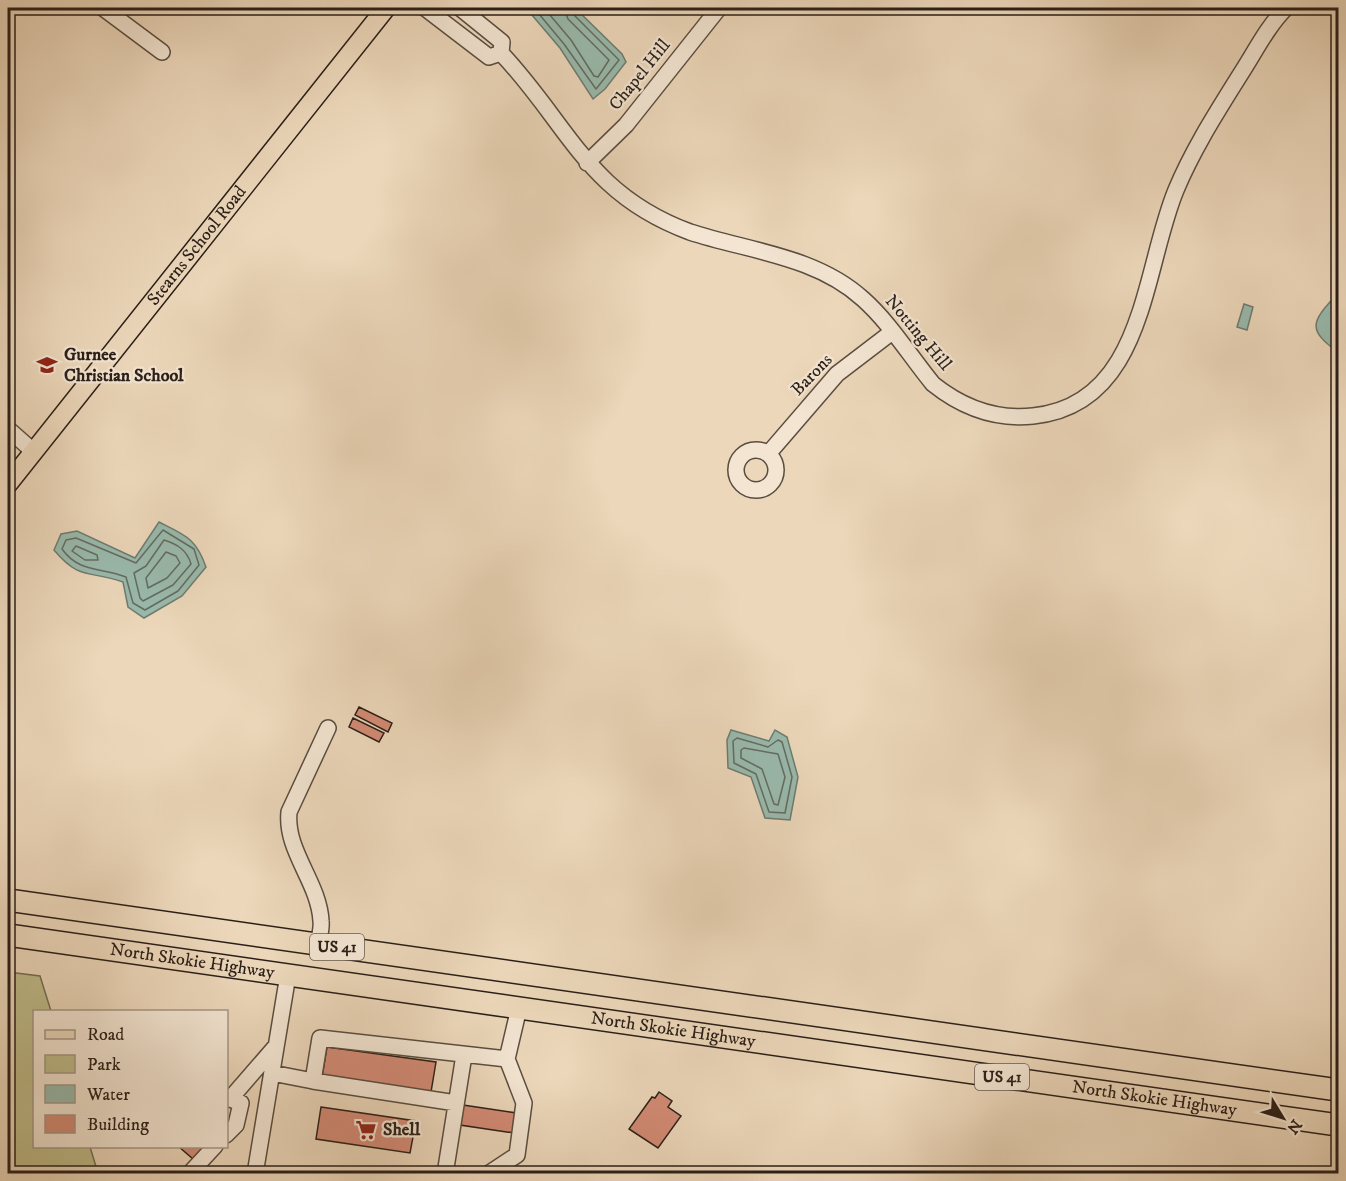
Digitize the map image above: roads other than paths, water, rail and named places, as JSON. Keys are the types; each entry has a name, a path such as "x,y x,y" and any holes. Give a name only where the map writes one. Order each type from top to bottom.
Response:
{"highway":[{"name":"North Skokie Highway","path":"8,900 1338,1090"},
{"name":"North Skokie Highway","path":"8,935 1338,1125"}],"main road":[{"name":"Stearns School Road","path":"8,484 386,8"}],"street":[{"path":"103,8 162,52"},
{"path":"425,8 489,57 501,53"},
{"name":"Notting Hill","path":"460,8 502,42 501,53 527,82 587,163 628,200 672,226 804,263 830,276 863,299 933,384 958,402 1007,417 1039,416 1069,406 1101,384 1113,372 1129,344 1174,193 1187,164 1265,34 1286,8"},
{"name":"Chapel Hill","path":"587,163 626,125 719,8"},
{"name":"Barons","path":"768,454 837,374 892,332"},
{"path":"8,429 33,451"},
{"path":"318,945 321,921 318,906 292,842 288,823 289,812 328,728"},
{"path":"255,1173 288,975"},
{"path":"488,1173 517,1155 524,1103 507,1059 519,1008"},
{"path":"314,1081 320,1038 507,1059"},
{"path":"228,1133 236,1125 241,1103 230,1099 276,1046"},
{"path":"445,1173 464,1055"},
{"path":"272,1073 456,1103"},
{"path":"189,1173 213,1148"}],"water":[{"path":"526,8 575,8 622,54 626,62 605,89 593,99 560,48"},
{"path":"1338,293 1338,352 1320,336 1316,324 1318,317"},
{"path":"1244,304 1253,307 1247,330 1237,327"},
{"path":"159,522 176,530 194,543 206,567 182,596 144,618 128,607 123,582 78,571 54,550 61,534 77,531 135,558"},
{"path":"731,730 769,741 775,730 787,737 798,777 790,820 765,818 751,777 728,768 727,740"}],"place":[{"name":"Gurnee Christian School","path":"47,365"},
{"name":"Shell","path":"366,1130"}]}
